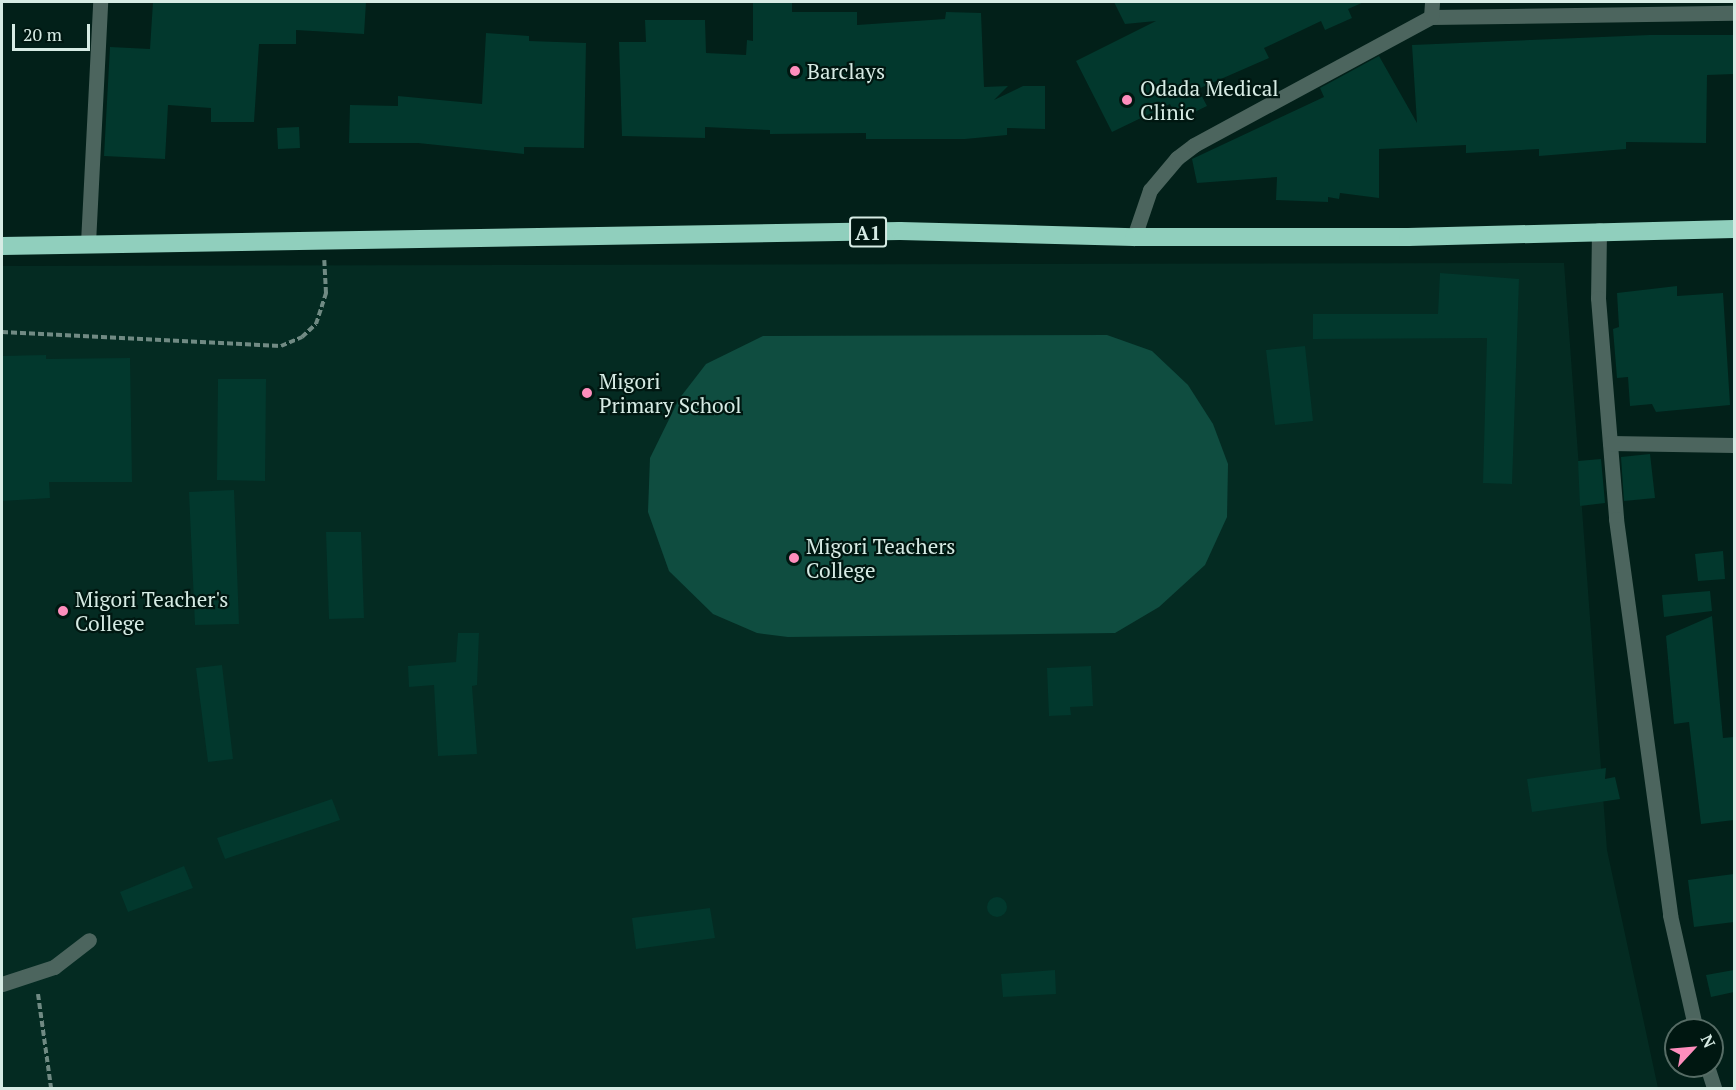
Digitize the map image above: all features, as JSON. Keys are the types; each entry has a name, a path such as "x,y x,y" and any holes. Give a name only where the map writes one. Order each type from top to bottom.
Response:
{"highway":[{"name":"A1","path":"2,246 900,231 1134,237 1408,237 1599,230 1734,229"}],"street":[{"path":"88,243 100,2"},
{"path":"1134,237 1150,190 1194,145 1431,9 1640,8 1734,14"},
{"path":"1599,230 1598,298 1616,519 1659,848 1680,975 1693,1018"},
{"path":"1610,443 1734,445"},
{"path":"2,984 36,976 73,955 89,940"}],"path":[{"path":"2,332 281,345 302,337 316,324 323,310 326,293 323,239"},
{"path":"36,976 51,1089"}],"shaded area":[{"name":"Migori Teachers College","path":"1564,263 1607,850 1658,1088 2,1088 2,266"},
{"path":"1107,335 1152,351 1188,385 1213,424 1228,464 1227,517 1205,565 1159,607 1115,633 788,637 757,633 713,614 669,571 648,512 650,458 679,399 706,364 763,336"}],"building":[{"path":"153,2 366,2 364,34 296,30 296,44 259,44 254,122 211,122 211,108 168,105 165,159 104,156 110,47 150,49"},
{"path":"753,2 792,2 792,12 857,12 857,25 945,19 946,12 981,13 984,87 1008,86 994,100 1023,86 1045,86 1045,129 1007,128 1007,135 965,139 866,139 866,133 770,134 770,130 705,127 705,138 622,136 619,42 646,42 645,20 705,20 706,53 746,55 747,40 753,41"},
{"path":"1114,2 1364,2 1348,9 1352,18 1325,30 1321,21 1264,48 1269,58 1198,89 1207,106 1178,120 1170,104 1112,132 1076,61 1156,21 1125,24"},
{"path":"486,33 529,36 529,41 586,43 584,148 524,147 524,154 418,143 349,143 350,105 398,106 398,96 482,104"},
{"path":"1650,35 1734,35 1734,74 1707,75 1706,143 1626,142 1626,149 1539,156 1539,149 1466,153 1466,145 1379,149 1379,198 1340,193 1339,199 1328,197 1328,202 1276,200 1277,177 1197,183 1192,159 1324,97 1320,88 1379,56 1417,123 1412,45"},
{"path":"299,127 300,148 278,149 277,128"},
{"path":"1440,273 1519,279 1512,484 1483,483 1487,338 1313,339 1313,314 1438,314"},
{"path":"1677,286 1677,296 1723,293 1730,405 1656,412 1652,404 1630,406 1628,377 1617,378 1613,329 1619,327 1617,293"},
{"path":"1305,346 1313,421 1275,425 1266,350"},
{"path":"46,355 46,359 130,358 132,482 49,482 50,498 2,501 2,356"},
{"path":"218,379 266,379 265,481 217,480"},
{"path":"1650,454 1655,498 1624,501 1621,457"},
{"path":"1601,459 1605,503 1580,506 1578,461"},
{"path":"234,490 239,624 195,625 189,492"},
{"path":"326,532 361,532 364,618 329,619"},
{"path":"1723,551 1725,579 1698,581 1695,554"},
{"path":"1710,591 1712,611 1664,617 1662,595"},
{"path":"1712,616 1723,738 1734,737 1734,820 1701,824 1689,722 1674,724 1666,636"},
{"path":"458,633 479,633 477,685 472,686 477,754 438,756 434,685 409,687 408,666 456,662"},
{"path":"222,665 233,759 208,762 196,668"},
{"path":"1091,666 1093,706 1070,707 1071,715 1049,716 1047,668"},
{"path":"1606,768 1605,779 1615,777 1620,799 1532,812 1527,779"},
{"path":"332,799 340,820 225,859 217,838"},
{"path":"184,866 193,888 128,912 120,892"},
{"path":"1734,874 1734,922 1694,927 1688,880"},
{"path":"993,897 1001,897 1007,903 1007,911 1001,917 993,917 987,911 987,903"},
{"path":"710,908 715,938 636,949 632,918"},
{"path":"1055,970 1056,994 1003,997 1001,974"},
{"path":"1734,970 1734,992 1711,997 1706,975"}],"place":[{"name":"Barclays","path":"795,71"},
{"name":"Odada Medical Clinic","path":"1127,100"},
{"name":"Migori Primary School","path":"587,393"},
{"name":"Migori Teachers College","path":"794,558"},
{"name":"Migori Teacher's College","path":"63,611"}]}
